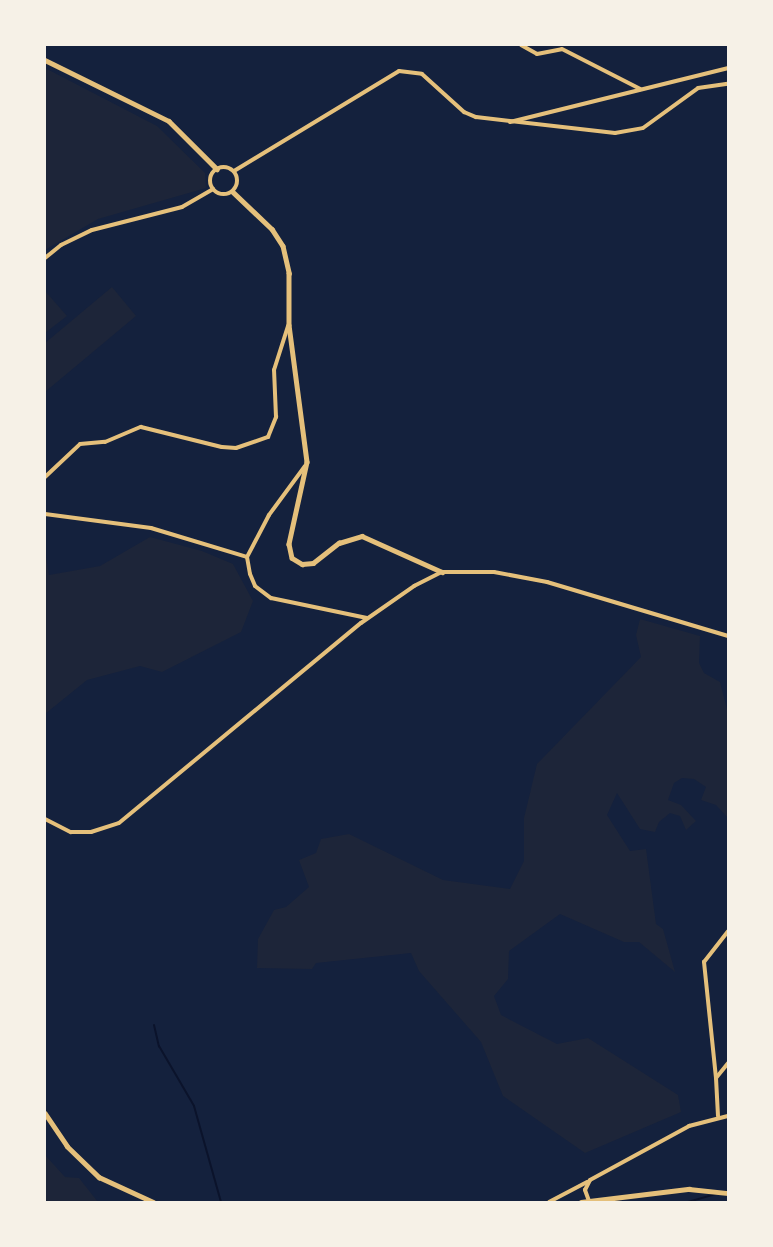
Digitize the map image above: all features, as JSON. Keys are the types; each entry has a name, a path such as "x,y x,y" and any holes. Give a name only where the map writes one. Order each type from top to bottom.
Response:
{"street":[{"path":"521,45 537,54 562,49 642,89"},
{"path":"45,60 169,121 217,170"},
{"path":"506,123 728,68"},
{"path":"234,171 399,71 422,74 464,112 506,123 630,132 653,123 698,88 728,84"},
{"path":"233,192 238,180 234,171 226,167 217,170 211,176 213,189 220,194 233,192 257,213 283,246 289,273 289,325 308,462 289,544 292,558 302,564 313,563 339,543 362,536 442,572 494,572 547,582 728,636"},
{"path":"45,258 61,245 92,230 182,207 213,189"},
{"path":"45,477 80,444 105,442 141,427 222,447 236,448 268,436 276,417 274,370 289,325"},
{"path":"308,462 269,515 247,557 250,574 263,594 367,618"},
{"path":"45,514 160,530 247,557"},
{"path":"45,819 71,832 91,832 119,823 367,618 414,586 442,572"},
{"path":"718,1116 704,962 728,931"},
{"path":"716,1077 728,1063"},
{"path":"45,1113 67,1146 99,1177 153,1202"},
{"path":"549,1202 689,1126 718,1116 728,1116"},
{"path":"589,1200 585,1190 590,1180"},
{"path":"581,1202 689,1189 728,1193"}],"shaded area":[{"path":"45,68 157,126 205,173 206,188 98,219 45,250"},
{"path":"112,287 136,316 45,392 45,343"},
{"path":"45,293 67,316 45,333"},
{"path":"150,537 202,551 233,564 253,601 241,632 162,672 140,666 87,680 45,714 45,551 49,575 100,566"},
{"path":"640,619 700,636 699,663 704,673 720,682 728,713 728,818 716,805 701,800 706,787 694,779 682,778 674,783 668,800 681,805 696,821 686,830 680,816 670,813 659,822 655,832 640,829 617,793 607,815 630,851 646,849 656,924 663,929 675,972 639,942 624,942 560,914 509,951 508,979 494,996 501,1015 557,1044 588,1038 678,1095 681,1112 585,1153 503,1096 481,1042 419,971 411,953 316,963 312,969 257,968 258,939 274,910 286,907 309,887 299,860 316,853 321,839 349,834 443,880 510,889 524,861 524,818 537,764 641,657 636,635"},
{"path":"45,1155 65,1177 79,1178 98,1202 45,1202"}],"waterway":[{"path":"154,1025 159,1046 194,1106 221,1202"},
{"path":"688,1202 720,1193"}]}
